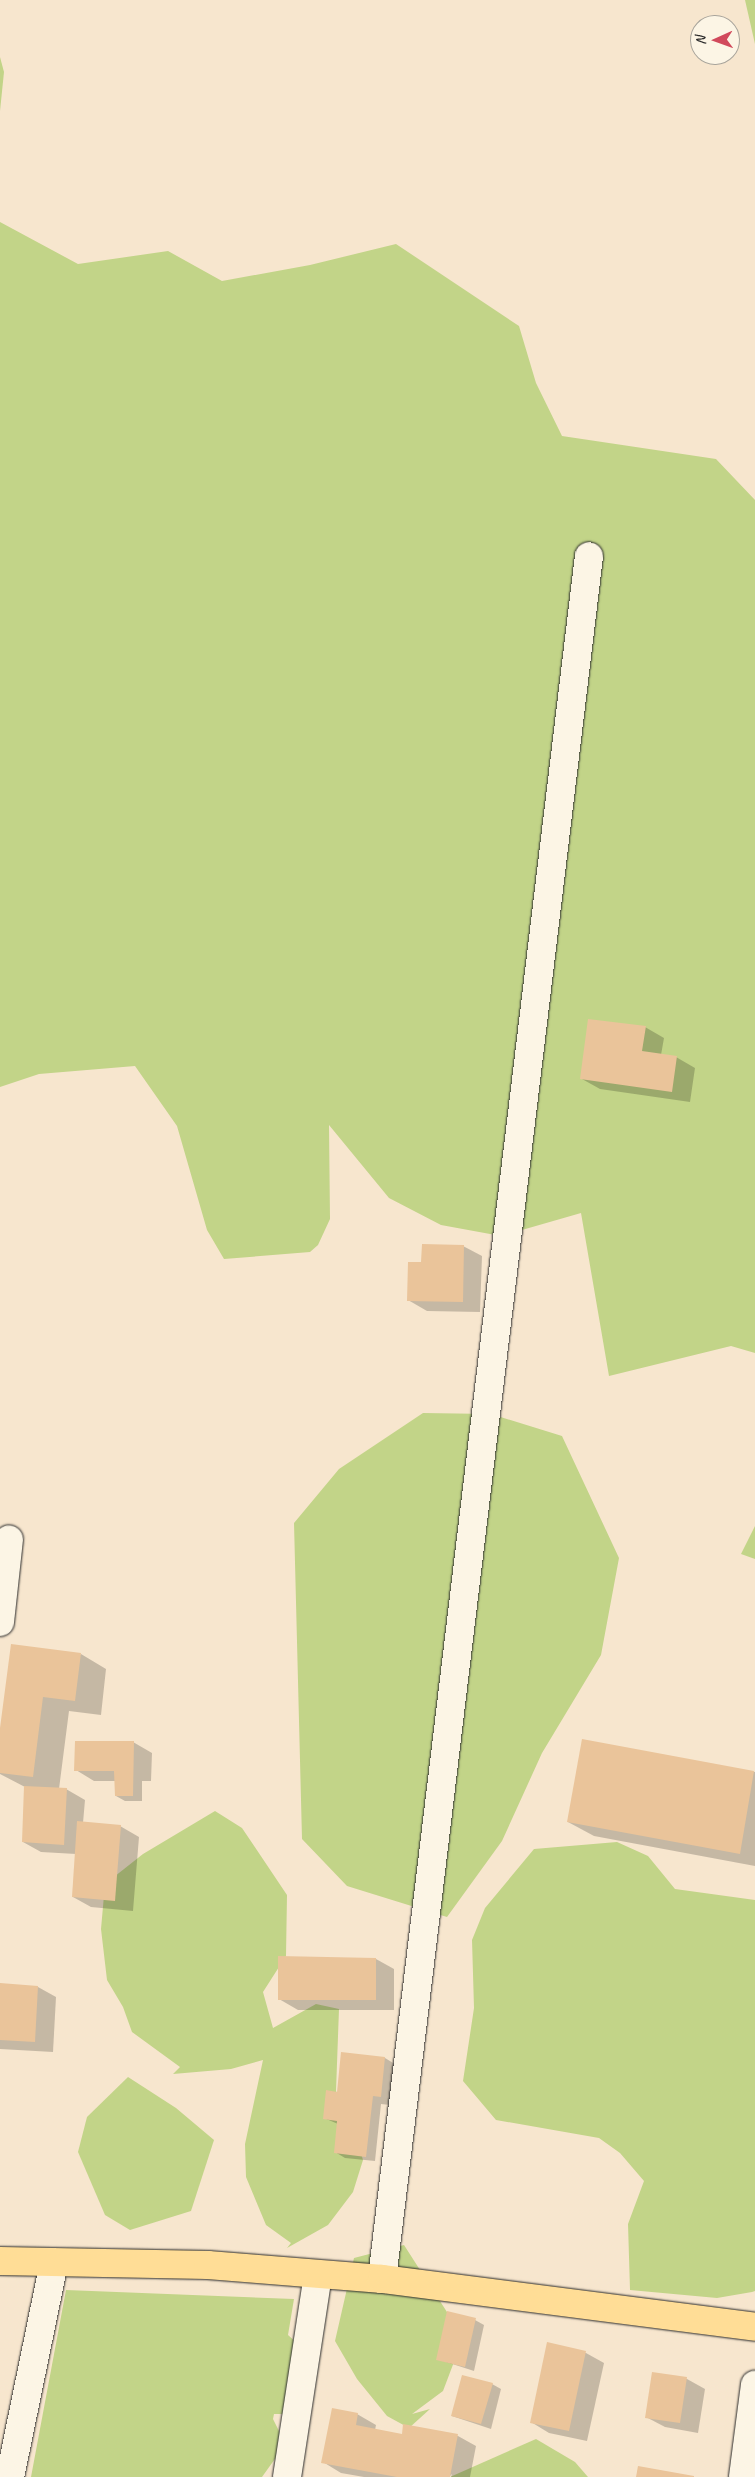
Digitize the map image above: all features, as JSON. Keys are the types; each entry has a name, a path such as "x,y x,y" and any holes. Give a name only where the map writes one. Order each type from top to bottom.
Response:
{"main road":[{"path":"0,2261 208,2265 382,2279 755,2327"}],"street":[{"path":"382,2279 590,556"},
{"path":"0,1622 8,1539"},
{"path":"10,2477 54,2262"},
{"path":"287,2477 318,2275"},
{"path":"743,2477 755,2385"}],"green space":[{"path":"745,0 755,0 755,44"},
{"path":"0,57 4,72 0,111"},
{"path":"0,222 78,264 168,251 222,281 310,265 396,244 519,326 536,383 562,436 716,459 755,500 755,1353 731,1346 609,1376 581,1213 501,1236 441,1225 389,1198 329,1125 330,1219 318,1245 310,1252 224,1259 207,1230 177,1126 135,1066 39,1074 0,1087"},
{"path":"423,1413 491,1414 562,1436 619,1558 601,1655 542,1753 502,1841 447,1917 347,1886 302,1839 294,1523 339,1469"},
{"path":"755,1526 755,1559 741,1554"},
{"path":"215,1811 242,1828 287,1895 286,1956 263,1992 273,2028 316,2004 339,2009 336,2091 351,2120 363,2160 353,2192 328,2225 287,2248 291,2243 266,2225 246,2177 245,2144 263,2060 231,2069 173,2074 180,2067 132,2032 123,2007 107,1980 101,1929 105,1884 143,1854"},
{"path":"617,1842 648,1856 675,1889 755,1900 755,2291 752,2292 717,2298 630,2290 628,2224 644,2181 620,2153 599,2138 496,2120 463,2081 474,2008 472,1940 485,1908 534,1849"},
{"path":"128,2077 176,2108 214,2140 191,2211 130,2230 105,2215 78,2152 87,2117"},
{"path":"404,2245 454,2323 457,2354 443,2391 412,2414 430,2409 409,2428 387,2416 357,2379 335,2341 354,2258"},
{"path":"66,2290 294,2299 288,2335 298,2344 287,2414 274,2414 273,2419 280,2433 282,2449 262,2477 31,2477"},
{"path":"536,2439 575,2462 588,2477 450,2477"}],"building":[{"path":"588,1019 646,1026 642,1051 677,1056 672,1092 580,1079"},
{"path":"422,1244 464,1245 463,1302 407,1301 408,1262 421,1262"},
{"path":"11,1644 81,1653 75,1701 43,1697 33,1777 0,1773 0,1728"},
{"path":"582,1739 754,1771 740,1854 567,1822"},
{"path":"75,1741 134,1741 133,1796 115,1796 114,1771 74,1771"},
{"path":"24,1786 67,1788 64,1845 22,1842"},
{"path":"77,1821 121,1825 115,1901 72,1897"},
{"path":"278,1956 376,1958 376,2000 278,2000"},
{"path":"0,1983 38,1986 35,2042 0,2040"},
{"path":"341,2052 385,2057 381,2097 373,2096 366,2157 334,2153 337,2121 323,2119 326,2090 337,2092"},
{"path":"447,2311 476,2318 465,2367 436,2360"},
{"path":"547,2342 586,2351 569,2431 530,2423"},
{"path":"652,2372 687,2377 680,2423 645,2418"},
{"path":"462,2375 493,2383 481,2424 451,2416"},
{"path":"332,2408 358,2413 356,2425 402,2434 403,2424 458,2434 450,2477 397,2477 321,2463"},
{"path":"638,2466 694,2476 694,2477 636,2477"}]}
